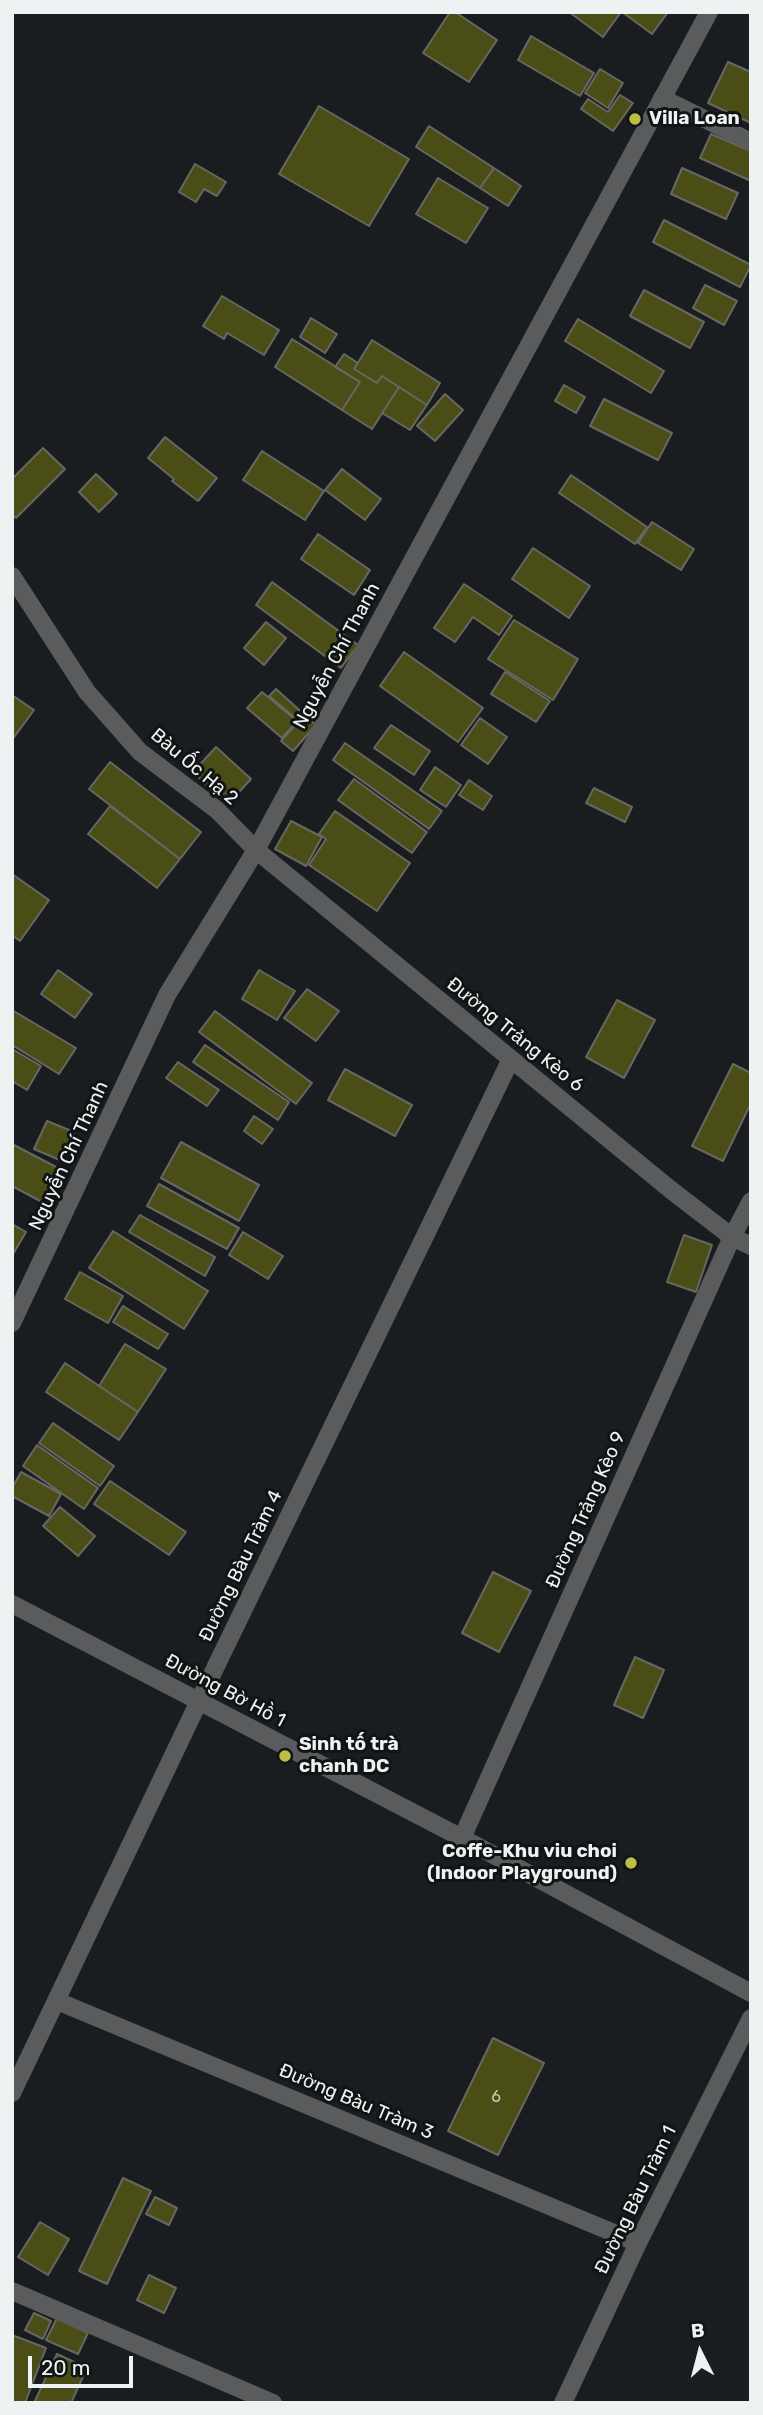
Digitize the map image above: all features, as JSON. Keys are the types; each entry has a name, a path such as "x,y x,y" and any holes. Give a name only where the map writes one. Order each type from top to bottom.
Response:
{"street":[{"name":"Nguyễn Chí Thanh","path":"12,1323 18,1298 167,995 256,850 709,12"},
{"path":"662,98 751,142"},
{"name":"Bàu Ốc Hạ 2","path":"12,576 87,692 141,752 216,810 256,850"},
{"name":"Đường Trảng Kèo 6","path":"256,850 732,1237 751,1246"},
{"name":"Đường Bàu Tràm 4","path":"12,2093 511,1059"},
{"name":"Đường Trảng Kèo 9","path":"462,1838 732,1237 751,1201"},
{"name":"Đường Bờ Hồ 1","path":"12,1604 462,1838 751,1993"},
{"name":"Đường Bàu Tràm 3","path":"57,2001 638,2243"},
{"name":"Đường Bàu Tràm 1","path":"563,2403 638,2243 751,2018"},
{"path":"12,2291 273,2403"}],"building":[{"path":"450,12 455,12 497,40 469,82 423,53"},
{"path":"569,12 621,12 603,37"},
{"path":"622,12 668,12 652,34"},
{"path":"531,36 594,73 580,96 518,60"},
{"path":"728,62 751,72 751,123 708,103"},
{"path":"600,69 623,83 608,108 585,93"},
{"path":"620,95 633,103 613,131 581,109 588,99 608,112"},
{"path":"319,106 409,159 369,226 279,174"},
{"path":"429,126 494,168 480,188 416,147"},
{"path":"711,134 751,151 751,181 700,158"},
{"path":"195,164 226,182 217,196 204,189 196,202 179,192"},
{"path":"494,168 521,186 508,206 480,188"},
{"path":"682,168 738,193 726,219 671,194"},
{"path":"438,178 488,208 466,243 416,214"},
{"path":"664,220 751,265 740,287 653,242"},
{"path":"705,285 737,301 724,325 693,308"},
{"path":"644,290 704,322 690,348 630,316"},
{"path":"222,296 279,330 264,355 227,333 224,339 203,326"},
{"path":"311,318 337,334 325,353 300,337"},
{"path":"578,319 664,371 651,393 565,341"},
{"path":"292,339 360,382 342,410 275,367"},
{"path":"372,340 440,383 427,405 382,376 377,383 354,369"},
{"path":"344,354 358,363 354,369 377,383 382,376 399,387 372,429 342,410 360,382 335,367"},
{"path":"564,385 585,397 576,413 555,401"},
{"path":"399,387 427,405 410,430 382,413"},
{"path":"445,394 463,410 435,441 417,426"},
{"path":"604,399 672,433 658,460 590,426"},
{"path":"165,437 217,478 198,501 148,458"},
{"path":"43,448 65,469 16,518 12,514 12,479"},
{"path":"262,451 324,491 305,520 243,480"},
{"path":"342,469 381,499 365,520 325,490"},
{"path":"96,474 117,494 99,512 79,492"},
{"path":"571,475 647,527 635,544 559,493"},
{"path":"652,522 694,549 681,570 638,543"},
{"path":"318,534 370,570 354,595 301,559"},
{"path":"533,548 590,586 569,618 512,579"},
{"path":"272,582 358,645 341,668 256,605"},
{"path":"464,584 512,616 499,635 473,617 455,642 434,628"},
{"path":"514,620 578,659 553,700 488,659"},
{"path":"266,622 286,638 264,665 244,648"},
{"path":"404,652 483,708 458,742 380,686"},
{"path":"505,672 550,701 536,722 491,694"},
{"path":"276,689 316,725 293,751 281,741 299,721 269,696"},
{"path":"262,692 297,721 282,738 247,708"},
{"path":"12,695 34,710 12,740"},
{"path":"480,718 507,737 488,764 461,745"},
{"path":"391,725 430,751 414,775 374,748"},
{"path":"345,743 442,811 429,829 333,760"},
{"path":"216,747 251,779 228,804 193,772"},
{"path":"110,762 201,832 180,859 89,789"},
{"path":"435,767 461,785 446,807 420,790"},
{"path":"354,779 427,832 412,853 338,800"},
{"path":"469,780 492,796 483,810 459,795"},
{"path":"594,788 632,807 625,822 586,803"},
{"path":"110,806 180,859 157,888 88,834"},
{"path":"335,811 410,863 377,911 309,865 326,839 319,834"},
{"path":"291,821 322,837 306,866 275,849"},
{"path":"12,874 49,900 20,941 12,935"},
{"path":"58,970 92,994 75,1018 41,994"},
{"path":"259,970 295,991 277,1020 242,999"},
{"path":"307,989 339,1011 316,1041 284,1018"},
{"path":"617,1000 655,1020 624,1078 586,1057"},
{"path":"12,1010 76,1048 59,1074 12,1045"},
{"path":"215,1011 312,1083 296,1104 199,1032"},
{"path":"205,1045 289,1102 278,1120 193,1062"},
{"path":"12,1049 41,1066 27,1090 12,1081"},
{"path":"178,1062 219,1090 207,1106 166,1078"},
{"path":"733,1064 751,1073 751,1103 723,1161 692,1146"},
{"path":"345,1069 412,1105 395,1136 328,1100"},
{"path":"254,1116 273,1129 262,1144 244,1131"},
{"path":"47,1121 74,1132 62,1161 34,1149"},
{"path":"181,1142 259,1185 239,1221 161,1178"},
{"path":"12,1144 60,1169 42,1202 12,1186"},
{"path":"159,1184 239,1228 227,1249 147,1206"},
{"path":"140,1215 215,1257 205,1276 129,1232"},
{"path":"12,1224 26,1232 12,1256"},
{"path":"113,1231 208,1291 184,1329 89,1268"},
{"path":"243,1232 283,1256 268,1279 229,1255"},
{"path":"684,1235 712,1245 696,1292 667,1282"},
{"path":"80,1272 123,1296 108,1323 65,1299"},
{"path":"123,1306 168,1334 158,1349 113,1322"},
{"path":"125,1344 166,1369 138,1412 99,1386"},
{"path":"65,1363 138,1412 119,1440 46,1392"},
{"path":"53,1423 114,1466 100,1486 39,1443"},
{"path":"37,1445 98,1488 84,1509 23,1466"},
{"path":"21,1472 61,1494 49,1516 12,1496 12,1488"},
{"path":"110,1481 186,1532 169,1555 94,1504"},
{"path":"60,1507 95,1536 78,1556 43,1526"},
{"path":"493,1572 531,1591 499,1652 462,1633"},
{"path":"635,1657 664,1670 643,1718 614,1705"},
{"path":"493,2038 544,2063 498,2155 448,2131"},
{"path":"123,2178 151,2191 107,2284 79,2271"},
{"path":"155,2197 177,2208 169,2225 146,2214"},
{"path":"40,2222 69,2239 48,2275 18,2257"},
{"path":"149,2275 176,2288 164,2313 137,2300"},
{"path":"34,2313 51,2321 43,2339 25,2330"},
{"path":"57,2318 88,2333 78,2354 46,2340"},
{"path":"12,2335 46,2348 25,2403 12,2403"},
{"path":"57,2354 87,2368 71,2403 34,2403"}],"place":[{"name":"Villa Loan","path":"635,119"},
{"name":"Sinh tố trà chanh DC","path":"285,1756"},
{"name":"Coffe-Khu viu choi (Indoor Playground)","path":"631,1863"}]}
